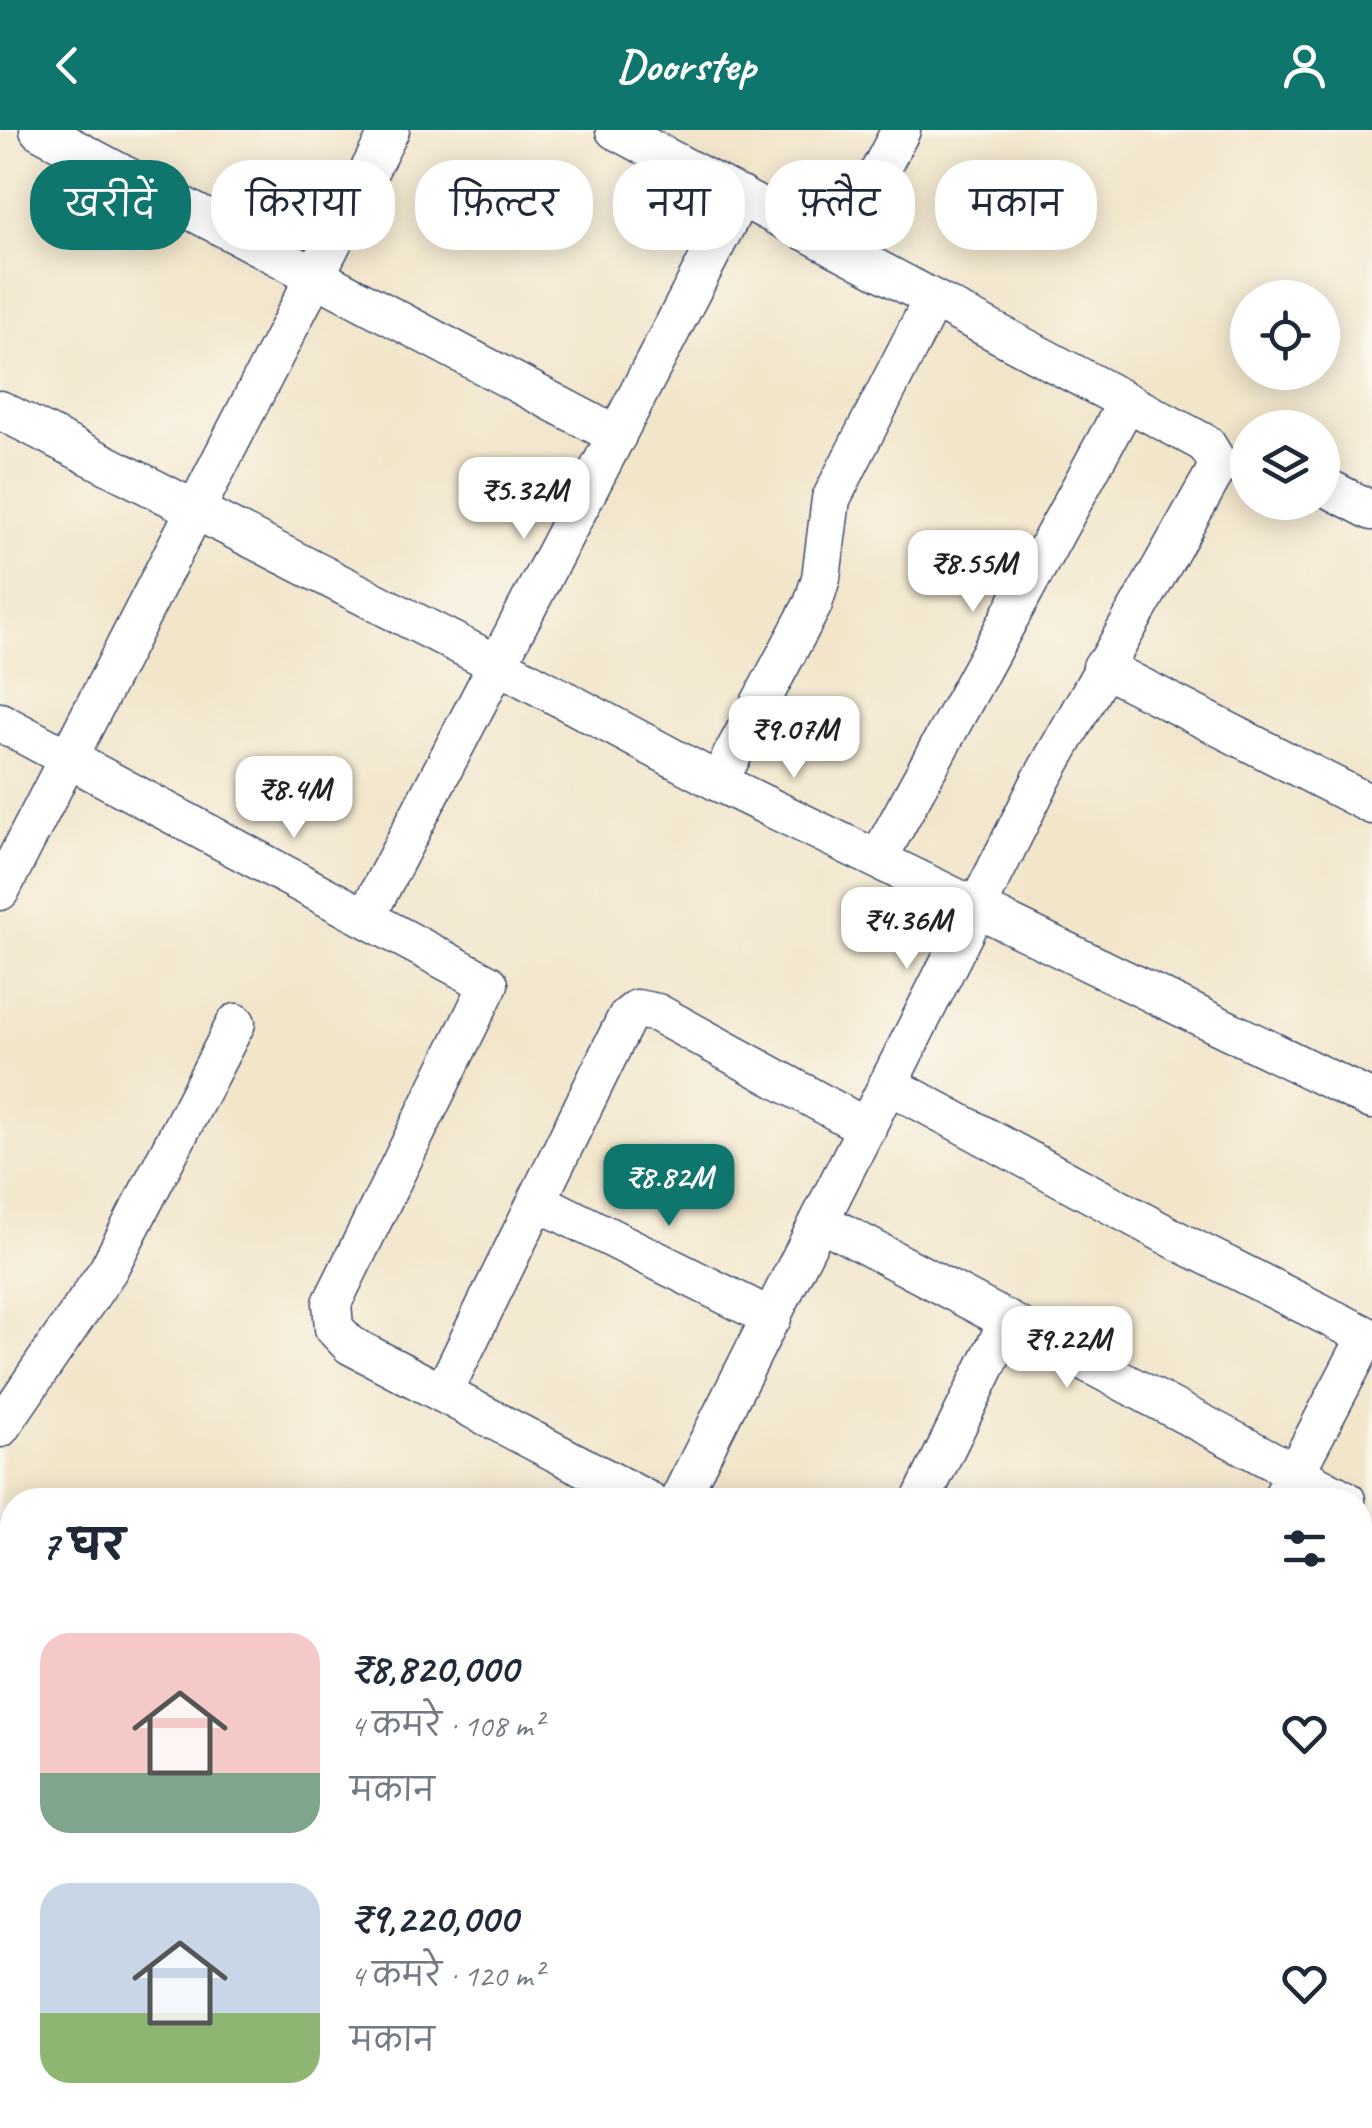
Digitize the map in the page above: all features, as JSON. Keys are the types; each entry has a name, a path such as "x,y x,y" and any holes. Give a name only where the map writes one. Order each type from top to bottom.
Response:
{"street":[{"path":"39,130 617,436"},
{"path":"0,891 390,130"},
{"path":"885,160 901,130"},
{"path":"638,135 680,160"},
{"path":"366,918 712,250"},
{"path":"841,250 1206,444 1230,452"},
{"path":"718,782 813,604 821,578 832,500 933,299"},
{"path":"878,859 1127,402"},
{"path":"0,410 499,665 718,782 1372,1100"},
{"path":"685,1488 1041,780 1215,472 1217,462 1206,444"},
{"path":"1340,494 1372,510"},
{"path":"1102,667 1372,806"},
{"path":"0,722 490,984 332,1303 331,1317 340,1337 623,1488"},
{"path":"443,1393 627,1018 636,1010 657,1013 867,1128"},
{"path":"0,1428 108,1270 236,1023"},
{"path":"820,1222 1008,1321 1289,1487 1370,1334 1180,1242 888,1084"},
{"path":"537,1200 772,1318"},
{"path":"935,1488 1008,1321"}]}
